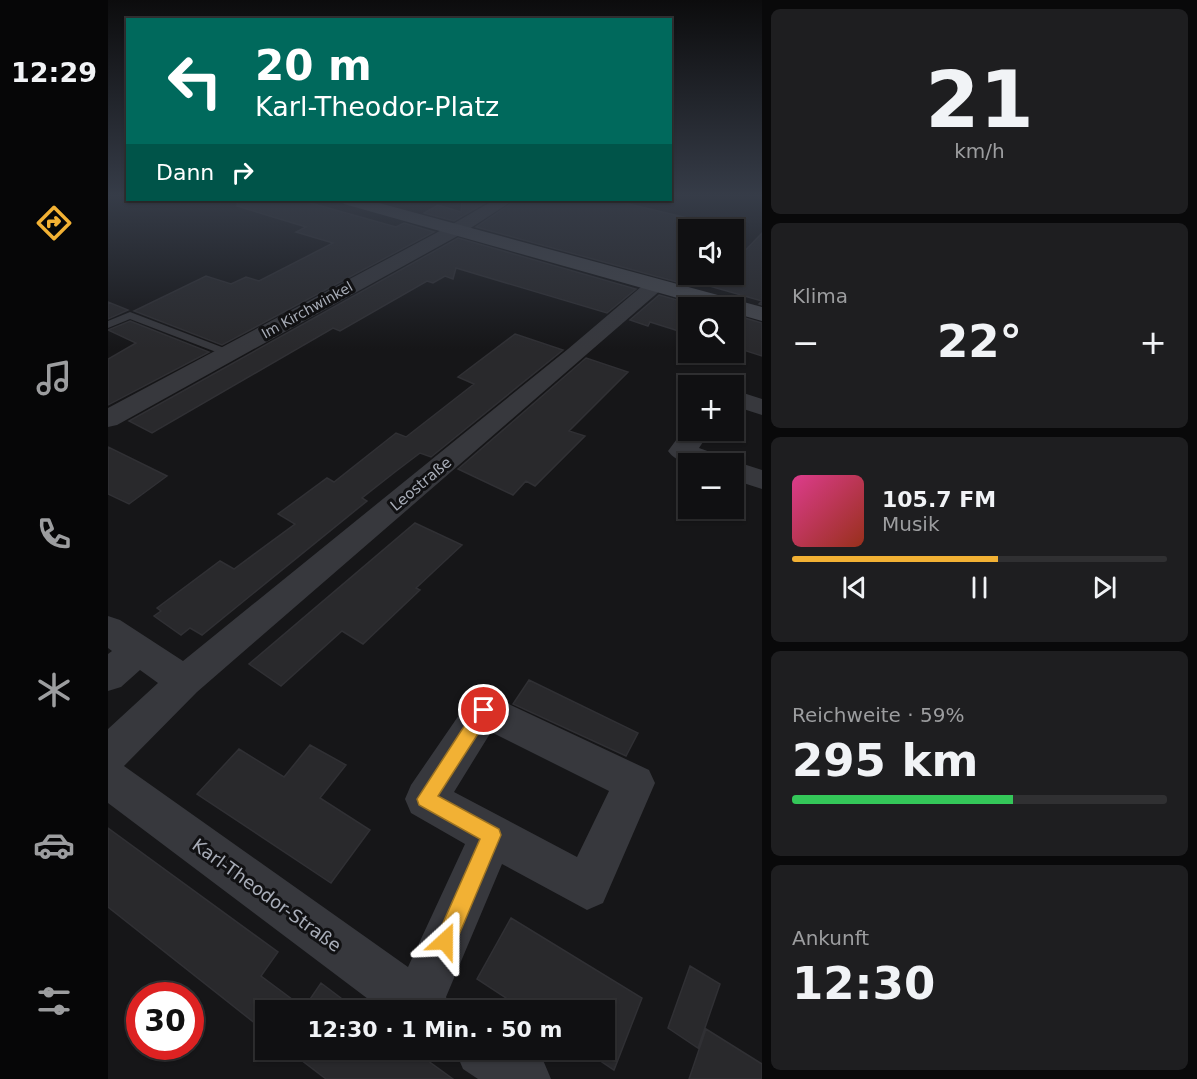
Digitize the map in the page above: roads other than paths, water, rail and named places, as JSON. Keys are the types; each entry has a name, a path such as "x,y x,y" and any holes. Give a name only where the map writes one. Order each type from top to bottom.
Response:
{"street":[{"name":"Im Kirchwinkel","path":"108,419 422,247"},
{"path":"521,247 762,314"},
{"name":"Leostraße","path":"108,754 184,681 576,354 655,285"},
{"path":"744,401 762,407"},
{"path":"687,453 682,451 690,441"},
{"path":"744,474 762,480"},
{"path":"108,630 184,681"},
{"path":"108,676 139,649"},
{"path":"484,710 634,783 587,887 492,835 426,799 484,710"},
{"name":"Karl-Theodor-Straße","path":"108,779 411,1000"},
{"path":"425,1000 492,835"},
{"path":"496,1060 524,1079"}],"lane":[{"path":"108,325 130,315 228,353"}]}
